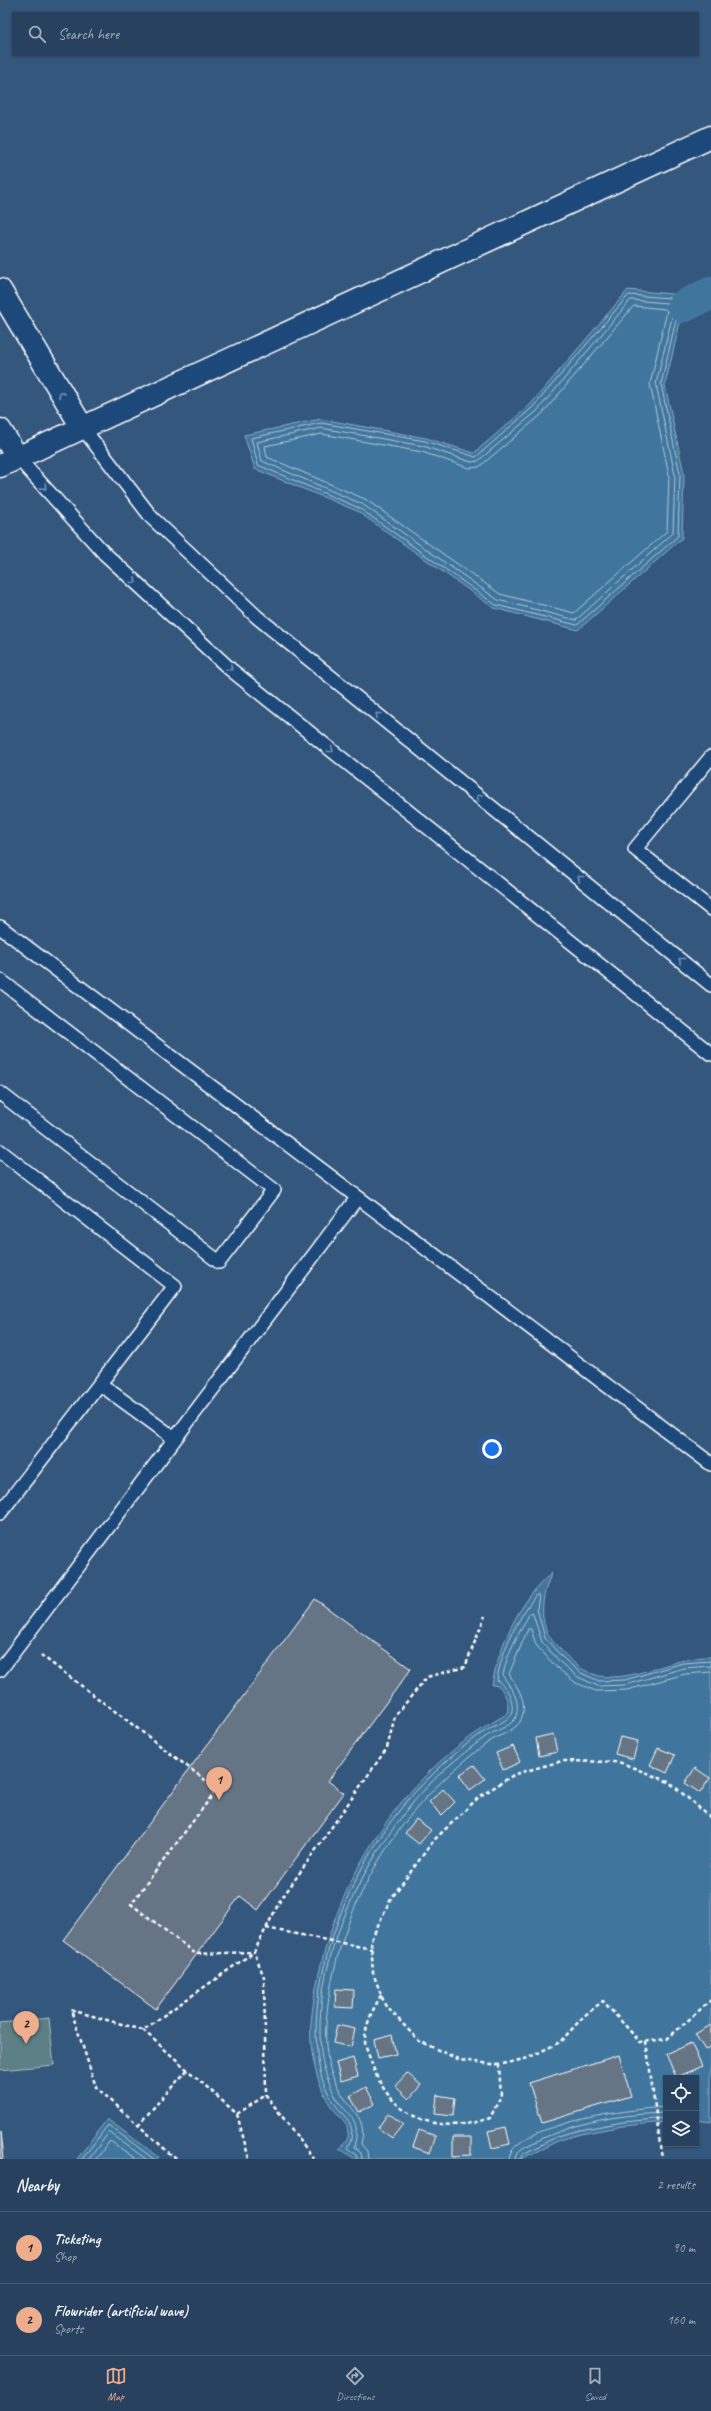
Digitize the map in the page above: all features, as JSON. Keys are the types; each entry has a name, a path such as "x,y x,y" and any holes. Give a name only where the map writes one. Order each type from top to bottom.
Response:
{"street":[{"path":"0,430 9,462 711,137"},
{"path":"0,290 82,427"}],"lane":[{"path":"82,427 152,518 257,617 711,985"},
{"path":"9,462 104,553 230,669 711,1054"},
{"path":"711,757 635,849 711,909"},
{"path":"0,926 357,1198 711,1464"},
{"path":"0,980 274,1190 219,1262 0,1093"},
{"path":"0,1151 175,1286 0,1513"},
{"path":"0,1670 357,1198"},
{"path":"100,1384 174,1438"},
{"path":"0,1670 211,1391"}],"path":[{"path":"143,2030 254,1952 280,1901 387,1748 395,1716 427,1677 464,1667 485,1616"},
{"path":"22,1641 217,1789 131,1904 196,1954 254,1952"},
{"path":"711,1818 669,1782 619,1762 562,1761 515,1774 479,1797 434,1840 390,1900 371,1940 373,1973 385,2005 419,2041 460,2060 499,2066 528,2058 560,2042 584,2016 603,2001 640,2042 667,2039 711,2000"},
{"path":"266,1928 296,1932 372,1949"},
{"path":"254,1952 264,1977 266,2095 314,2159"},
{"path":"381,1995 370,2017 365,2042 377,2078 393,2101 418,2117 437,2125 471,2124 490,2118 500,2096 499,2066"},
{"path":"176,2159 96,2087 71,2010 143,2030 237,2114 249,2159"},
{"path":"646,2041 662,2159"},
{"path":"138,2125 188,2069"},
{"path":"237,2114 266,2095"}],"green space":[{"path":"49,2018 54,2065 0,2070 0,2023"}],"water":[{"path":"628,290 672,294 684,306 665,385 684,474 682,538 578,630 494,608 357,511 255,469 244,435 321,419 426,438 474,453 530,405"},
{"path":"552,1573 543,1600 543,1619 549,1636 572,1662 584,1670 598,1676 614,1677 630,1675 679,1661 711,1657 711,2122 699,2120 699,2075 663,2075 663,2122 623,2126 581,2134 560,2140 521,2159 355,2159 339,2148 347,2140 348,2135 346,2124 332,2107 324,2094 312,2053 311,2022 319,1975 331,1929 349,1885 372,1844 399,1805 431,1770 467,1740 507,1714 508,1703 505,1696 499,1686 492,1685 495,1670 506,1639 521,1609"},
{"path":"107,2119 159,2157 157,2159 77,2159"}],"building":[{"path":"315,1599 411,1669 328,1781 344,1793 258,1910 240,1896 156,2009 63,1940"},
{"path":"553,1734 557,1752 539,1756 536,1738"},
{"path":"620,1737 638,1741 633,1759 615,1754"},
{"path":"513,1746 520,1762 503,1770 496,1753"},
{"path":"658,1748 675,1755 667,1773 650,1765"},
{"path":"474,1765 485,1779 470,1790 459,1775"},
{"path":"695,1768 710,1778 700,1793 685,1783"},
{"path":"443,1789 455,1802 442,1815 429,1802"},
{"path":"416,1819 431,1830 419,1844 405,1833"},
{"path":"336,1989 354,1990 353,2008 335,2007"},
{"path":"337,2025 355,2029 351,2047 333,2043"},
{"path":"711,2025 711,2046 705,2050 695,2034"},
{"path":"392,2035 396,2054 378,2058 374,2040"},
{"path":"691,2043 702,2066 681,2075 675,2075 666,2054"},
{"path":"619,2055 631,2096 542,2123 529,2083"},
{"path":"353,2058 358,2076 341,2081 336,2063"},
{"path":"407,2073 421,2085 409,2099 395,2086"},
{"path":"366,2087 375,2104 359,2112 350,2096"},
{"path":"437,2095 455,2098 453,2116 435,2114"},
{"path":"388,2113 403,2124 392,2138 378,2128"},
{"path":"506,2127 510,2144 492,2148 488,2131"},
{"path":"419,2130 436,2136 430,2153 413,2147"},
{"path":"0,2132 3,2158 0,2159"},
{"path":"453,2137 471,2137 471,2155 453,2156"}],"waterway":[{"path":"684,306 711,293"}],"place":[{"name":"Ticketing","path":"219,1800"},
{"name":"Flowrider (artificial wave)","path":"26,2044"}]}
